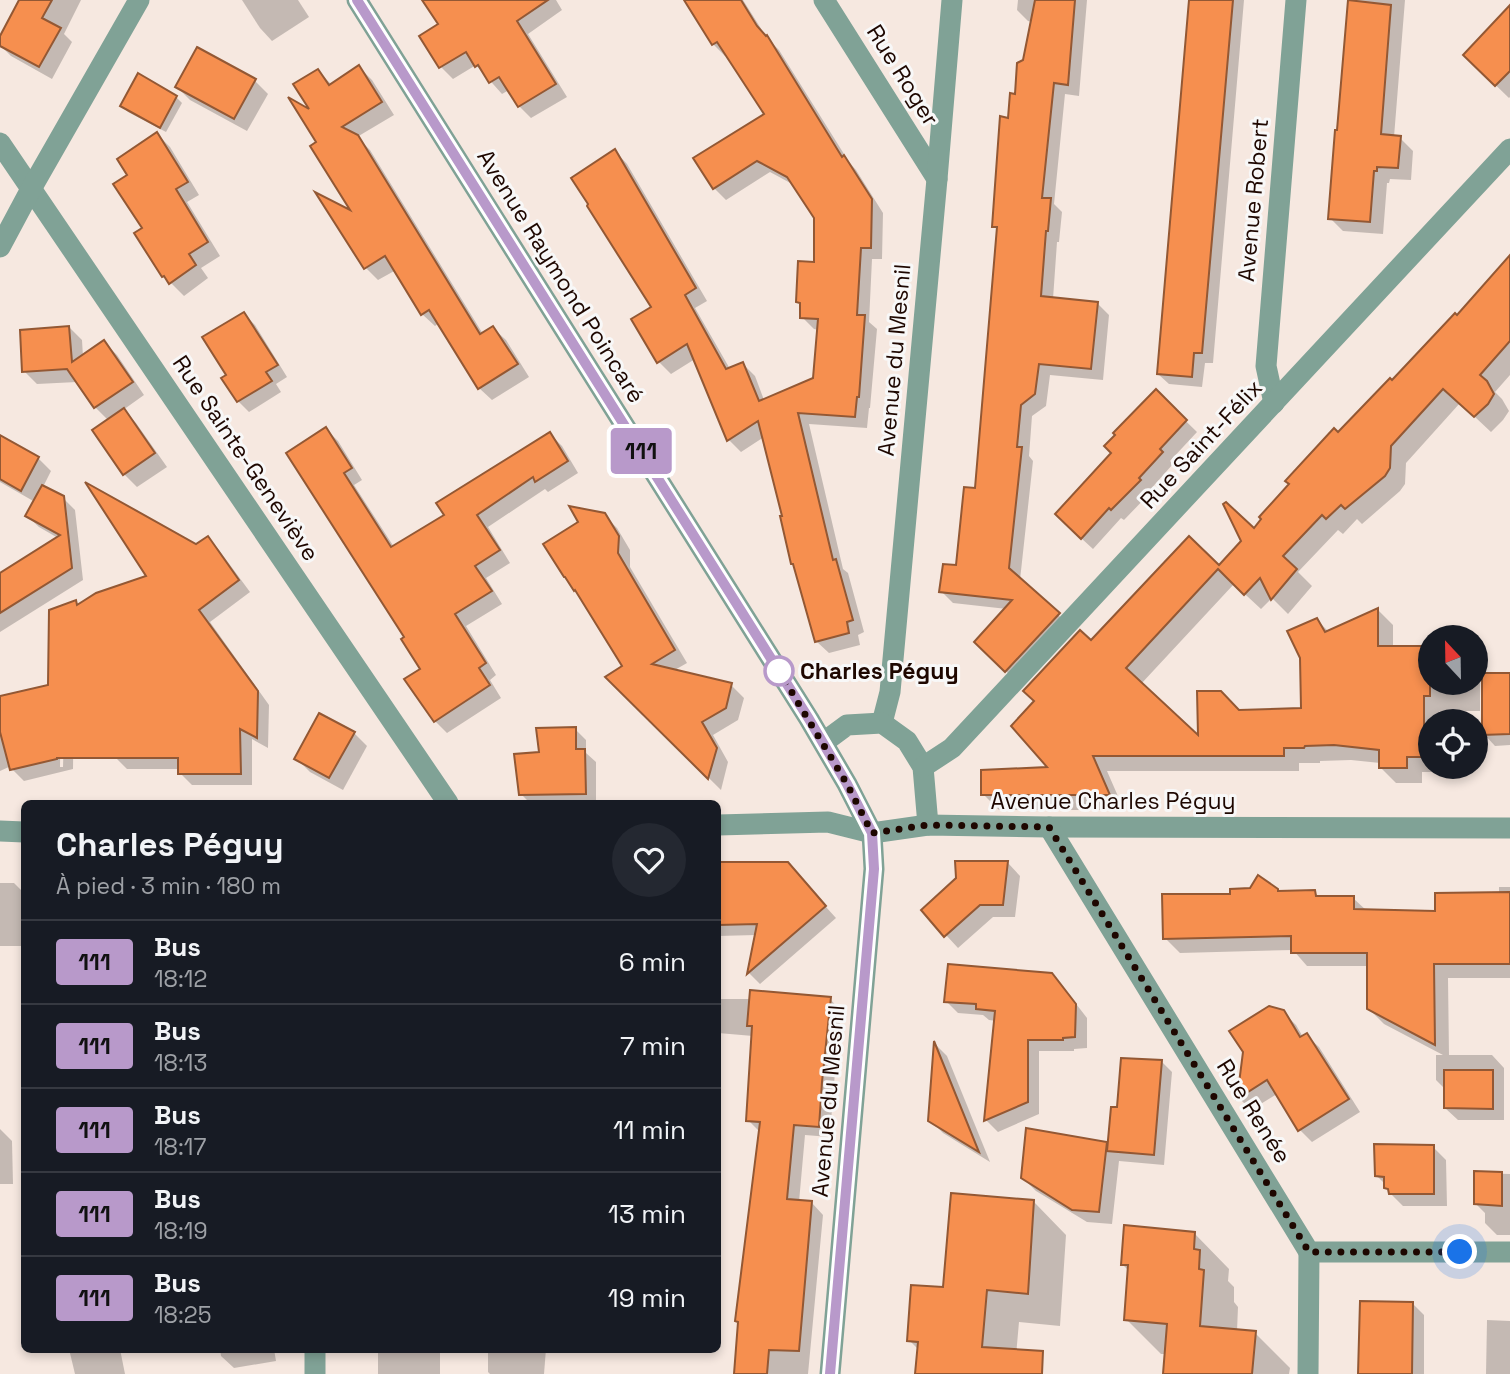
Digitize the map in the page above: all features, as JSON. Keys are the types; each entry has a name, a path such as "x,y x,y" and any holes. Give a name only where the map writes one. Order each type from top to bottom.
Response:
{"street":[{"path":"0,247 138,0"},
{"name":"Avenue Raymond Poincaré","path":"357,0 824,743 872,833"},
{"name":"Rue Roger","path":"824,0 937,179"},
{"name":"Avenue du Mesnil","path":"881,723 890,692 952,0"},
{"name":"Avenue Robert","path":"1274,403 1266,366 1296,0"},
{"name":"Rue Sainte-Geneviève","path":"0,143 446,800"},
{"name":"Rue Saint-Félix","path":"923,767 952,748 1510,149"},
{"path":"824,743 847,725 881,723 907,741 923,767 928,825"},
{"name":"Avenue Charles Péguy","path":"721,825 828,822 872,833 928,825 1510,828"},
{"name":"Rue Renée","path":"1049,827 1309,1252"},
{"path":"0,831 21,832"},
{"name":"Avenue du Mesnil","path":"830,1374 874,869 872,833"},
{"path":"1308,1374 1309,1252 1510,1252"},
{"path":"315,1353 315,1374"}],"building":[{"path":"19,0 52,0 42,18 61,28 39,67 0,46 0,36"},
{"path":"422,0 548,0 517,21 556,84 518,107 499,77 489,83 466,52 439,68 419,36 438,24"},
{"path":"684,0 741,0 757,26 767,35 842,157 844,155 872,199 871,248 861,248 857,315 865,315 855,417 798,413 833,560 836,559 853,620 847,622 849,633 815,642 791,564 758,421 727,441 687,344 657,363 631,319 651,307 571,178 615,149 696,288 685,295 726,369 743,362 759,401 813,378 818,319 800,318 800,303 796,302 798,261 814,262 814,218 787,177 757,161 713,189 693,158 764,114 717,42 712,45"},
{"path":"1035,0 1075,0 1068,85 1054,83 1042,198 1051,198 1041,296 1098,302 1091,369 1039,364 1035,394 1021,405 1017,447 1022,447 1009,568 1060,613 1005,672 974,642 1012,600 939,592 943,564 956,565 964,487 975,488 997,227 992,227 1000,116 1008,118 1010,93 1015,94 1017,63 1023,60"},
{"path":"1189,0 1233,0 1202,353 1194,353 1192,377 1157,374"},
{"path":"1348,0 1391,5 1381,134 1401,136 1398,168 1377,167 1377,171 1374,171 1370,222 1328,219"},
{"path":"1510,5 1510,71 1495,86 1463,55"},
{"path":"197,47 256,79 234,119 175,87"},
{"path":"359,65 382,102 342,127 358,135 480,334 493,326 518,364 478,389 429,310 421,315 385,256 364,269 315,192 350,210 310,146 316,142 288,97 309,109 293,84 318,69 329,85"},
{"path":"138,73 177,96 160,128 120,106"},
{"path":"157,132 188,182 176,189 208,242 189,254 196,265 169,284 134,233 142,228 113,184 127,175 117,159"},
{"path":"1510,255 1510,341 1480,375 1494,394 1488,404 1474,417 1443,389 1391,446 1390,468 1385,476 1345,509 1341,505 1326,519 1322,515 1283,556 1297,569 1271,600 1260,578 1244,595 1218,569 1126,668 1198,735 1197,691 1221,691 1239,710 1301,708 1300,658 1287,631 1317,618 1325,632 1378,608 1378,646 1418,646 1418,695 1430,696 1424,696 1424,709 1418,709 1418,757 1407,757 1407,768 1379,768 1379,750 1334,745 1284,748 1284,756 1093,756 1110,795 981,795 981,770 1047,767 1011,726 1034,701 1023,691 1080,630 1091,640 1189,536 1219,565 1241,541 1223,504 1226,502 1254,528 1261,519 1259,517 1289,484 1285,481 1334,428 1338,432 1455,313 1457,315"},
{"path":"244,312 278,365 266,372 272,381 237,402 221,378 226,375 202,337"},
{"path":"69,326 72,362 104,340 133,382 94,408 67,369 22,372 20,330"},
{"path":"1156,389 1187,420 1160,449 1163,452 1139,478 1141,480 1111,510 1109,508 1081,539 1055,514 1111,453 1104,446 1115,435 1113,433"},
{"path":"124,408 155,453 123,475 92,430"},
{"path":"326,427 352,468 344,473 391,547 444,515 436,503 550,432 568,461 535,482 533,477 477,515 500,550 475,566 492,591 455,614 486,663 479,668 490,685 434,722 404,679 420,669 401,639 404,637 286,453"},
{"path":"0,435 39,457 21,491 0,479"},
{"path":"85,482 196,544 208,536 239,580 199,610 258,691 257,738 240,729 241,774 178,774 178,758 57,758 10,770 0,732 0,696 48,685 49,610 76,600 77,605 96,593 146,576"},
{"path":"42,485 64,496 72,568 0,613 0,573 60,535 25,516"},
{"path":"569,506 605,513 619,536 618,553 675,650 652,664 732,683 726,708 702,722 717,748 708,779 605,677 622,666 543,544 578,522"},
{"path":"1488,673 1510,673 1510,734 1488,735 1488,709 1482,709 1482,695 1488,695"},
{"path":"319,713 355,732 329,778 294,759"},
{"path":"576,727 576,749 585,749 586,794 519,795 514,754 539,752 536,728"},
{"path":"955,861 1008,861 1003,905 980,905 944,937 921,910 956,878"},
{"path":"721,862 788,862 826,906 747,974 757,924 721,925"},
{"path":"1258,875 1278,891 1315,890 1316,896 1354,896 1354,909 1435,911 1435,893 1510,892 1510,964 1434,964 1435,1045 1367,1009 1367,953 1291,953 1291,936 1163,939 1162,894 1230,894 1230,889 1250,888"},
{"path":"948,964 1052,973 1076,1004 1075,1037 1063,1040 1028,1040 1028,1102 984,1121 995,1011 976,1009 976,1004 944,1002"},
{"path":"750,990 831,997 819,1127 794,1125 787,1199 812,1201 799,1351 769,1350 767,1374 734,1374 738,1322 735,1321 760,1122 746,1121 752,1026 747,1026"},
{"path":"1269,1006 1284,1010 1300,1037 1307,1033 1349,1099 1298,1131 1267,1080 1237,1099 1243,1052 1229,1031"},
{"path":"934,1041 979,1152 928,1121"},
{"path":"1121,1058 1162,1060 1154,1155 1107,1151 1111,1107 1117,1107"},
{"path":"1444,1070 1493,1070 1493,1109 1444,1108"},
{"path":"1026,1128 1107,1142 1099,1212 1072,1210 1021,1178"},
{"path":"1374,1144 1434,1145 1434,1194 1389,1194 1388,1189 1384,1188 1384,1177 1375,1176"},
{"path":"1474,1171 1502,1172 1502,1206 1474,1204"},
{"path":"951,1193 1034,1200 1028,1294 987,1290 982,1347 1043,1351 1042,1374 915,1374 918,1342 907,1341 911,1285 943,1287"},
{"path":"1124,1225 1195,1232 1194,1249 1200,1250 1199,1269 1204,1270 1200,1326 1256,1331 1252,1374 1163,1374 1167,1324 1124,1320 1128,1265 1121,1265"},
{"path":"1360,1301 1413,1302 1412,1374 1358,1374"}],"bus line":[{"name":"111","path":"357,0 809,719 872,833 874,869 830,1374"}],"place":[{"name":"Charles Péguy","path":"779,671"}],"route":[{"path":"779,671 824,743 872,833 928,825 1049,827 1309,1252 1460,1252"}]}
